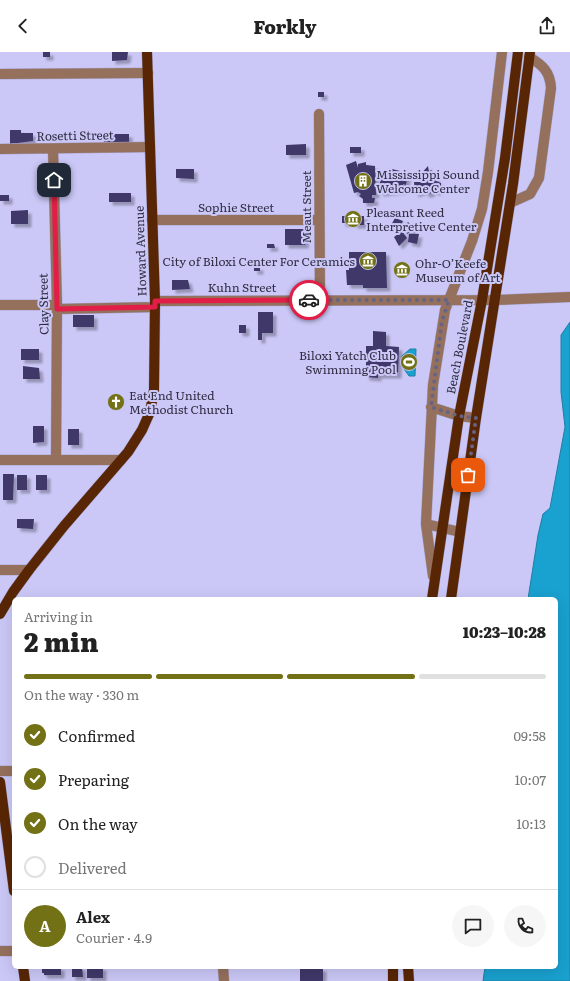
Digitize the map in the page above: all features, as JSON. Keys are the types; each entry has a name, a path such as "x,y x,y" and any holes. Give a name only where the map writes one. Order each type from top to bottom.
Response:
{"main road":[{"name":"Howard Avenue","path":"0,614 13,592 29,570 137,439 150,412 154,390 155,304 147,52"},
{"name":"Beach Boulevard","path":"432,597 459,416 482,300 505,158 518,52"},
{"path":"451,597 476,418 496,300 510,203 529,54"},
{"path":"0,782 4,840 12,881"},
{"path":"24,969 25,981"},
{"path":"393,969 393,981"},
{"path":"408,969 408,981"}],"street":[{"path":"434,587 426,524 431,407 442,321 472,241 482,209 488,172 502,52"},
{"path":"510,203 530,194 539,178 552,88 551,78 548,71 529,54"},
{"path":"0,74 148,73"},
{"name":"Meaut Street","path":"319,114 320,300"},
{"name":"Rosetti Street","path":"0,149 150,147"},
{"name":"Clay Street","path":"53,149 57,307 56,460"},
{"name":"Sophie Street","path":"152,220 319,220"},
{"name":"Kuhn Street","path":"0,305 57,307 320,300 496,300 568,297"},
{"path":"431,407 459,416 476,418"},
{"path":"0,460 121,460"},
{"path":"426,524 460,532"},
{"path":"0,570 29,570"},
{"path":"0,771 12,771"},
{"path":"0,951 12,951"},
{"path":"223,969 224,981"}],"water":[{"path":"570,322 570,981 483,981 485,969 558,969 558,597 528,597 538,535 543,514 550,508 565,427 561,392 561,335"},
{"name":"Biloxi Yatch Club Swimming Pool","path":"410,349 416,349 415,376 409,376 402,366 402,356"}],"building":[{"path":"43,52 50,52 50,57 43,57"},
{"path":"112,52 128,52 127,60 112,61"},
{"path":"318,92 324,92 324,97 318,97"},
{"path":"10,130 21,130 21,133 33,133 33,141 10,144"},
{"path":"103,134 129,134 129,142 104,142"},
{"path":"306,144 306,155 286,155 286,145"},
{"path":"350,147 361,147 361,153 350,153"},
{"name":"Mississippi Sound Welcome Center","path":"356,161 358,168 358,164 366,162 366,165 375,166 376,195 372,195 372,198 375,198 374,203 363,203 363,199 359,196 361,194 358,192 354,193 346,165"},
{"path":"428,166 429,172 431,170 434,173 432,174 436,174 436,181 441,183 441,190 438,190 438,192 432,191 430,194 426,194 424,191 415,194 414,182 424,182 420,178 422,176 420,175"},
{"path":"176,169 194,169 194,179 176,178"},
{"path":"392,169 408,173 406,185 403,184 404,190 380,193 379,186 381,179 389,181"},
{"path":"109,193 131,193 131,202 109,202"},
{"path":"0,195 9,195 9,201 0,201"},
{"path":"28,210 28,224 11,224 11,211"},
{"name":"Pleasant Reed Interpretive Center","path":"342,216 364,216 364,225 342,223"},
{"path":"395,218 403,221 399,230 390,227"},
{"path":"408,222 415,229 407,234 403,227"},
{"path":"285,229 307,229 305,245 285,245"},
{"path":"402,231 407,238 399,246 394,237"},
{"path":"409,234 419,234 417,244 408,242"},
{"path":"267,244 274,244 275,248 267,248"},
{"name":"City of Biloxi Center For Ceramics","path":"349,252 386,252 387,288 363,288 363,285 347,285 346,270 349,270"},
{"path":"254,267 260,267 260,271 254,271"},
{"path":"172,280 188,280 190,289 172,290"},
{"path":"258,312 273,312 273,333 262,333 262,340 258,340"},
{"path":"73,315 94,315 94,327 73,327"},
{"path":"239,325 246,325 246,333 239,333"},
{"path":"373,331 386,332 386,346 399,347 398,375 378,375 378,378 366,377 366,346 373,346"},
{"path":"21,349 39,349 39,360 21,360"},
{"path":"23,366 39,368 40,379 23,379"},
{"path":"33,426 44,426 44,442 33,443"},
{"path":"68,429 79,429 79,445 68,445"},
{"path":"3,474 14,474 13,500 3,500"},
{"path":"17,475 27,475 27,490 17,490"},
{"path":"36,475 47,475 47,490 36,490"},
{"path":"17,519 34,519 33,529 17,528"},
{"path":"42,969 61,969 61,975 44,975 44,973 42,973"},
{"path":"72,969 82,969 83,977 72,977"},
{"path":"87,969 103,969 103,978 87,978"},
{"path":"300,969 323,969 323,981 300,981"}],"way so far":[{"path":"309,300 449,300 442,321 431,407 459,416 476,418 468,475"}],"place":[{"name":"Mississippi Sound Welcome Center","path":"363,181"},
{"name":"Pleasant Reed Interpretive Center","path":"353,219"},
{"name":"City of Biloxi Center For Ceramics","path":"368,261"},
{"name":"Ohr-O’Keefe Museum of Art","path":"402,270"},
{"name":"Biloxi Yatch Club Swimming Pool","path":"409,362"},
{"name":"Eat End United Methodist Church","path":"116,402"}],"route":[{"path":"54,180 57,309 155,307 155,301 309,300"}]}
